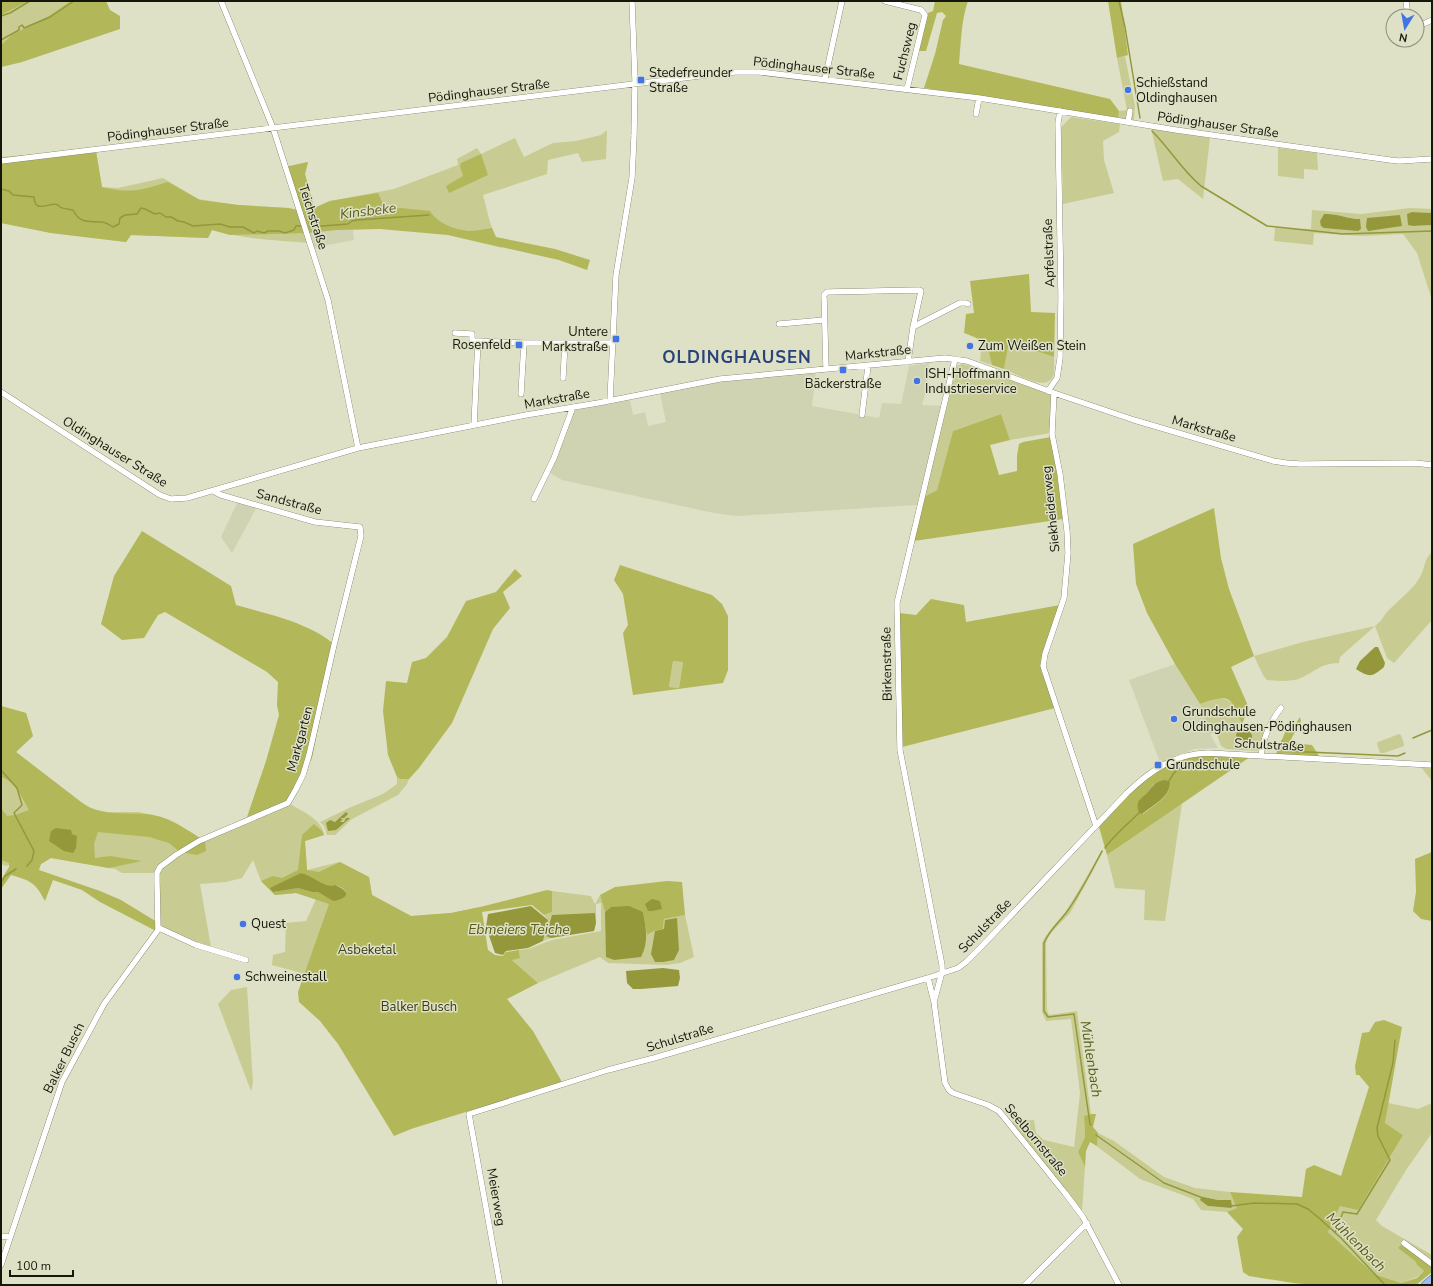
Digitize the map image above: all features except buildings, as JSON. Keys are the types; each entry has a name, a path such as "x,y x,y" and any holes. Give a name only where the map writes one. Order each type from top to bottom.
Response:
{"main road":[{"path":"1425,1285 1432,1279"}],"street":[{"name":"Teichstraße","path":"221,1 273,128 328,300 358,448"},
{"path":"610,400 616,275 632,178 634,84 632,1"},
{"path":"826,79 842,1"},
{"name":"Fuchsweg","path":"885,1 921,10 925,14 907,89"},
{"name":"Pödinghauser Straße","path":"1,161 743,72 766,72 979,98 1128,122 1390,160 1432,159"},
{"path":"976,114 979,98"},
{"name":"Apfelstraße","path":"1051,392 1056,378 1060,358 1061,297 1058,123 1060,111"},
{"path":"1128,122 1130,111"},
{"path":"826,369 824,293 827,292 921,291 913,327 908,362"},
{"path":"913,327 960,303 968,304"},
{"path":"779,324 824,320"},
{"path":"455,333 472,334 472,341 524,343 613,343"},
{"path":"474,425 478,341"},
{"path":"521,394 524,343"},
{"path":"562,378 565,343"},
{"name":"Markstraße","path":"318,459 358,448 731,377 936,359 955,359 967,361 1051,392 1134,420 1273,461 1286,463 1415,463 1432,465"},
{"name":"Birkenstraße","path":"942,972 942,965 900,750 897,603 955,359"},
{"path":"862,415 868,366"},
{"name":"Oldinghauser Straße","path":"1,392 160,495 171,499 179,500 214,491 318,459"},
{"name":"Siekheiderweg","path":"1051,392 1052,434 1060,474 1067,531 1068,553 1064,598 1045,654 1043,666 1096,826"},
{"path":"534,499 554,458 573,407"},
{"name":"Sandstraße","path":"214,491 221,495 315,522 360,527"},
{"name":"Markgarten","path":"158,927 157,873 165,862 199,841 288,803 296,789 309,755 361,536 360,527"},
{"path":"1261,756 1262,745 1267,731 1281,708"},
{"name":"Schulstraße","path":"470,1114 605,1071 654,1058 958,968 966,962 1127,793 1144,777 1168,762 1194,753 1208,753 1432,765"},
{"path":"158,927 196,945 246,960"},
{"name":"Balker Busch","path":"1,1265 62,1082 104,1004 158,927"},
{"name":"Seelbornstraße","path":"934,1002 942,972"},
{"name":"Seelbornstraße","path":"928,978 934,1002 945,1083 949,1090 953,1093 988,1105 999,1111 1065,1193 1087,1223 1119,1285"},
{"name":"Meierweg","path":"470,1114 500,1285"},
{"path":"1025,1285 1087,1223"},
{"path":"1,1236 10,1237"},
{"path":"1404,1243 1432,1264"}],"shaded area":[{"path":"353,230 354,240 312,248 308,233"},
{"path":"929,363 927,387 922,405 943,406 917,505 737,516 714,513 562,480 549,472 572,413 576,410 630,400 633,415 645,412 648,426 666,422 660,393 718,381 816,373 812,406 879,418 882,403 901,404 909,366"},
{"path":"238,501 257,507 232,553 221,537"},
{"name":"Grundschule Oldinghausen-Pödinghausen","path":"1175,664 1200,704 1210,734 1218,748 1194,749 1161,765 1129,680"}],"green space":[{"path":"1,1 106,1 22,62 1,67"},
{"path":"1,1 28,1 1,15"},
{"path":"71,1 106,1 110,10 120,16 120,29 22,62 1,67 1,45 12,35 49,16"},
{"path":"935,1 968,1 963,24 959,64 1110,99 1119,111 1118,119 924,88 935,54 943,20 946,16 942,12 937,13 926,51 919,51 928,13 933,11"},
{"path":"1108,1 1121,1 1128,55 1117,58"},
{"name":"Schießstand Oldinghausen","path":"1125,56 1135,106 1134,121 1118,119 1119,111 1127,110 1117,58"},
{"path":"1071,117 1120,124 1119,132 1103,141 1104,160 1114,193 1063,204 1061,127"},
{"path":"1151,128 1210,138 1203,199 1178,179 1163,181"},
{"path":"607,130 606,159 582,162 578,153 548,160 547,174 483,195 492,229 502,248 448,235 427,227 337,230 308,233 311,243 249,238 212,230 208,238 131,235 126,242 51,233 1,223 1,157 81,150 96,151 102,187 118,188 163,178 198,199 238,205 298,210 285,167 308,162 305,174 314,208 330,201 394,189 458,165 457,159 477,148 481,154 515,138 524,157 553,143 576,141 601,135"},
{"path":"1278,148 1317,153 1318,170 1304,169 1304,179 1278,176"},
{"path":"96,151 102,187 129,191 168,182 200,200 298,210 285,167 308,162 305,174 314,208 330,201 378,193 383,204 388,209 401,208 430,211 437,219 458,229 472,231 492,228 496,237 555,249 590,260 587,270 559,260 448,235 380,229 230,235 212,230 208,238 131,235 126,242 51,233 1,223 1,163"},
{"path":"481,154 488,175 449,193 446,186 463,176 460,166 461,163"},
{"path":"1410,208 1432,209 1432,213 1412,212 1413,226 1432,225 1432,300 1417,253 1403,234 1363,236 1314,233 1313,245 1274,241 1275,228 1311,229 1312,210 1361,214","holes":["1324,214 1338,215 1360,219 1320,221"]},
{"path":"1029,274 1031,312 1055,313 1054,357 1009,342 1004,369 992,365 989,352 985,344 982,341 964,333 966,314 974,313 970,281"},
{"path":"982,340 988,347 992,365 980,361"},
{"path":"1009,342 1054,357 1054,374 1049,381 1044,383 1037,382 1004,369"},
{"path":"963,364 981,369 1053,396 1050,433 1010,440 1001,414 953,431 937,490 924,497 957,366"},
{"path":"1001,414 1010,440 990,445 999,475 1017,471 1019,444 1051,437 1058,474 1063,519 914,541 924,497 937,490 953,431"},
{"path":"1214,508 1221,558 1229,589 1254,656 1231,667 1249,708 1242,724 1235,707 1228,699 1223,698 1200,704 1175,664 1147,613 1136,584 1133,544"},
{"path":"142,531 231,586 236,605 301,625 313,630 335,645 312,758 293,797 286,802 247,817 266,761 279,715 277,705 278,682 267,672 165,612 158,615 144,638 122,640 101,624 114,576"},
{"path":"1432,552 1432,620 1394,663 1387,658 1375,626 1417,582 1422,574 1427,558"},
{"path":"620,565 712,595 722,604 728,616 728,670 723,683 633,695 623,633 628,625 623,594 614,580","holes":["673,661 683,662 679,688 669,687"]},
{"path":"515,569 522,576 503,592 510,608 493,629 452,723 419,768 409,779 400,779 397,777 388,755 383,711 386,681 407,683 412,662 426,658 447,637 466,601 496,592"},
{"path":"931,599 964,605 966,622 1060,605 1041,664 1041,670 1055,708 902,747 899,613 916,615"},
{"path":"1375,626 1340,657 1339,663 1323,666 1301,678 1293,680 1267,680 1254,656 1303,642"},
{"path":"673,661 683,662 679,688 669,687"},
{"path":"1219,698 1229,701 1235,706 1242,724 1250,724 1265,729 1258,751 1226,749 1221,746 1216,732 1210,734 1200,704"},
{"name":"Asbeketal","path":"1,706 26,713 33,736 16,752 91,808 107,812 139,812 164,818 199,840 247,817 287,802 310,816 323,829 324,835 305,841 307,870 339,862 369,877 372,895 411,916 451,913 480,907 306,977 305,974 272,965 273,955 285,952 286,923 306,921 316,899 296,893 275,895 261,881 253,860 242,878 226,882 200,884 211,947 159,926 157,873 122,873 115,869 51,858 41,864 24,860 6,866 1,864"},
{"path":"1,706 26,713 33,736 16,752 85,805 108,813 155,815 180,825 205,841 206,851 197,855 180,852 169,843 149,837 98,832 94,844 95,858 110,856 142,861 109,868 51,858 41,864 39,870 100,891 121,900 157,922 156,931 100,902 82,890 53,880 45,901 32,883 11,875 1,889 1,880 9,867 9,863 1,860 1,808 7,816 29,810 15,786 1,777"},
{"path":"1300,717 1301,721 1289,743 1312,745 1319,756 1276,754 1286,730 1290,732"},
{"path":"1399,734 1401,735 1404,746 1380,753 1377,744 1378,742"},
{"path":"1208,755 1250,757 1107,855 1099,827 1137,786 1172,763 1189,757","holes":["1170,783 1164,797 1143,814 1139,801 1153,785"]},
{"path":"1421,767 1432,768 1432,781"},
{"path":"397,777 400,779 409,779 398,795 352,819 335,835 327,835 324,826 320,822 383,794 397,784"},
{"path":"1182,803 1165,921 1144,920 1145,890 1115,888 1107,855"},
{"name":"Balker Busch","path":"314,824 322,831 324,835 305,841 307,870 319,872 340,862 369,877 372,895 411,916 451,913 547,890 552,891 552,912 544,915 532,905 482,912 488,950 495,955 503,956 506,952 519,950 520,958 512,960 538,983 507,999 533,1031 562,1082 411,1129 394,1136 338,1044 320,1021 299,1002 298,992 329,904 296,893 275,895 261,881 273,876 282,878 298,870 302,835","holes":["301,873 328,885 336,885 343,888 346,892 333,901 318,892 298,888 273,892"]},
{"path":"1102,850 1103,852 1070,913 1049,935 1046,943 1047,1010 1049,1015 1077,1011 1091,1114 1084,1116 1085,1137 1078,1152 1085,1167 1082,1212 1011,1122 1034,1120 1036,1133 1044,1140 1074,1147 1080,1093 1071,1019 1046,1021 1042,1012 1042,943 1050,930 1066,911"},
{"path":"1432,852 1432,921 1421,919 1413,911 1416,892 1415,859"},
{"path":"667,881 682,882 685,915 664,919 663,929 654,931 647,935 643,912 611,907 605,912 600,895 615,887"},
{"path":"552,891 591,896 595,904 600,895 605,912 643,912 647,935 654,931 663,929 664,919 685,915 694,957 680,963 667,965 608,963 600,957 538,983 511,959 520,958 519,950 528,949 552,940 601,931 601,903 596,904 596,923 594,931 551,938 543,941 548,920 544,915 552,912"},
{"path":"247,987 253,1083 251,1091 218,1004 231,990"},
{"path":"1384,1020 1402,1027 1385,1123 1403,1135 1358,1210 1340,1206 1328,1232 1374,1274 1401,1283 1417,1278 1424,1271 1415,1261 1398,1248 1401,1245 1432,1266 1432,1272 1416,1285 1315,1285 1249,1276 1243,1272 1237,1237 1243,1229 1227,1212 1237,1208 1230,1192 1302,1197 1306,1169 1314,1165 1341,1176 1369,1087 1359,1075 1356,1075 1355,1066 1362,1033 1369,1032 1375,1022"},
{"path":"1388,1103 1418,1109 1432,1103 1432,1133 1406,1170 1376,1220 1382,1226 1432,1255 1432,1266 1399,1248 1415,1261 1424,1271 1417,1277 1401,1283 1374,1274 1328,1232 1340,1206 1403,1135 1385,1123"},
{"path":"1096,1114 1093,1127 1098,1133 1097,1146 1090,1142 1086,1151 1085,1167 1078,1152 1085,1137 1084,1116"},
{"path":"1098,1133 1114,1141 1164,1177 1195,1188 1230,1192 1238,1208 1227,1212 1201,1210 1193,1199 1140,1179 1090,1141 1097,1146","holes":["1205,1197 1223,1200 1232,1207 1208,1206"]}],"water":[{"path":"1412,212 1432,213 1432,225 1408,225 1407,214"},
{"path":"1324,214 1333,214 1360,219 1361,229 1358,231 1324,228 1321,226 1320,221"},
{"path":"1400,215 1402,226 1368,231 1366,227 1367,218"},
{"path":"1375,647 1378,647 1385,663 1384,667 1377,673 1371,675 1365,674 1356,669 1360,661"},
{"path":"1247,729 1252,735 1252,739 1249,743 1239,741 1236,735 1238,730"},
{"path":"1166,780 1170,783 1164,797 1142,814 1139,813 1138,806 1140,799 1154,784 1159,781"},
{"path":"346,812 348,814 344,818 341,818 343,819 340,822 344,822 346,818 350,818 336,830 328,831 326,823 330,820 335,822"},
{"path":"56,828 71,830 72,834 77,836 76,848 73,853 64,851 49,841 51,831"},
{"path":"301,873 327,885 335,885 344,890 346,894 342,898 333,901 318,892 298,888 273,892 270,888"},
{"path":"652,899 660,901 662,909 648,911 645,904"},
{"name":"Ebmeiers Teiche","path":"531,906 548,920 543,941 528,948 506,951 503,955 495,953 486,927 488,914"},
{"path":"629,906 643,912 646,929 644,951 641,957 614,960 606,957 605,912 611,907"},
{"path":"595,913 596,923 594,931 551,938 546,936 552,915"},
{"path":"677,918 679,950 674,960 655,962 651,954 655,931 664,929 665,920"},
{"path":"663,968 679,970 680,978 678,986 633,989 627,983 626,971"},
{"path":"1204,1197 1218,1200 1231,1200 1232,1207 1208,1206 1200,1200"}],"waterway":[{"path":"1,16 10,13 30,1"},
{"path":"1,40 19,30 19,27 22,25 24,28 50,17 74,1"},
{"path":"1119,1 1125,27 1140,118"},
{"path":"1152,131 1194,180 1201,186 1267,226 1343,234 1432,231"},
{"name":"Kinsbeke","path":"1,189 9,191 13,195 34,197 37,205 43,206 55,204 60,207 73,210 78,218 82,220 104,222 113,227 119,224 120,218 125,215 137,214 141,208 155,214 160,213 166,217 171,217 193,226 220,224 230,227 243,227 254,233 257,231 264,233 268,231 279,231 285,233 294,230 296,226 301,226"},
{"name":"Kinsbeke","path":"310,227 348,224 357,220 429,215"},
{"path":"1413,738 1432,730"},
{"name":"Mühlenbach","path":"1282,741 1285,751 1398,756 1405,753"},
{"name":"Mühlenbach","path":"1167,783 1174,773 1186,765 1199,762 1227,762 1232,757"},
{"path":"1,770 17,788 22,805 14,813 34,851 32,860 27,866"},
{"name":"Mühlenbach","path":"1105,848 1108,843 1140,812"},
{"name":"Mühlenbach","path":"1091,1125 1074,1014 1048,1017 1044,1011 1044,943 1051,931 1076,898 1102,851"},
{"path":"1,883 5,876 16,869"},
{"path":"1335,1233 1343,1212 1357,1214 1390,1160 1378,1136 1377,1128 1393,1063 1395,1040"},
{"name":"Mühlenbach","path":"1096,1135 1164,1183 1203,1198"},
{"name":"Mühlenbach","path":"1231,1206 1254,1203 1297,1204 1308,1209 1341,1238 1385,1285"}],"place":[{"name":"Stedefreunder Straße","path":"641,80"},
{"name":"Schießstand Oldinghausen","path":"1128,90"},
{"name":"Untere Markstraße","path":"616,339"},
{"name":"Rosenfeld","path":"519,345"},
{"name":"Zum Weißen Stein","path":"970,346"},
{"name":"Bäckerstraße","path":"843,370"},
{"name":"ISH-Hoffmann Industrieservice","path":"917,381"},
{"name":"Grundschule Oldinghausen-Pödinghausen","path":"1174,719"},
{"name":"Grundschule","path":"1158,765"},
{"name":"Quest","path":"243,924"},
{"name":"Schweinestall","path":"237,977"}],"district":[{"name":"OLDINGHAUSEN","path":"737,357"}]}
